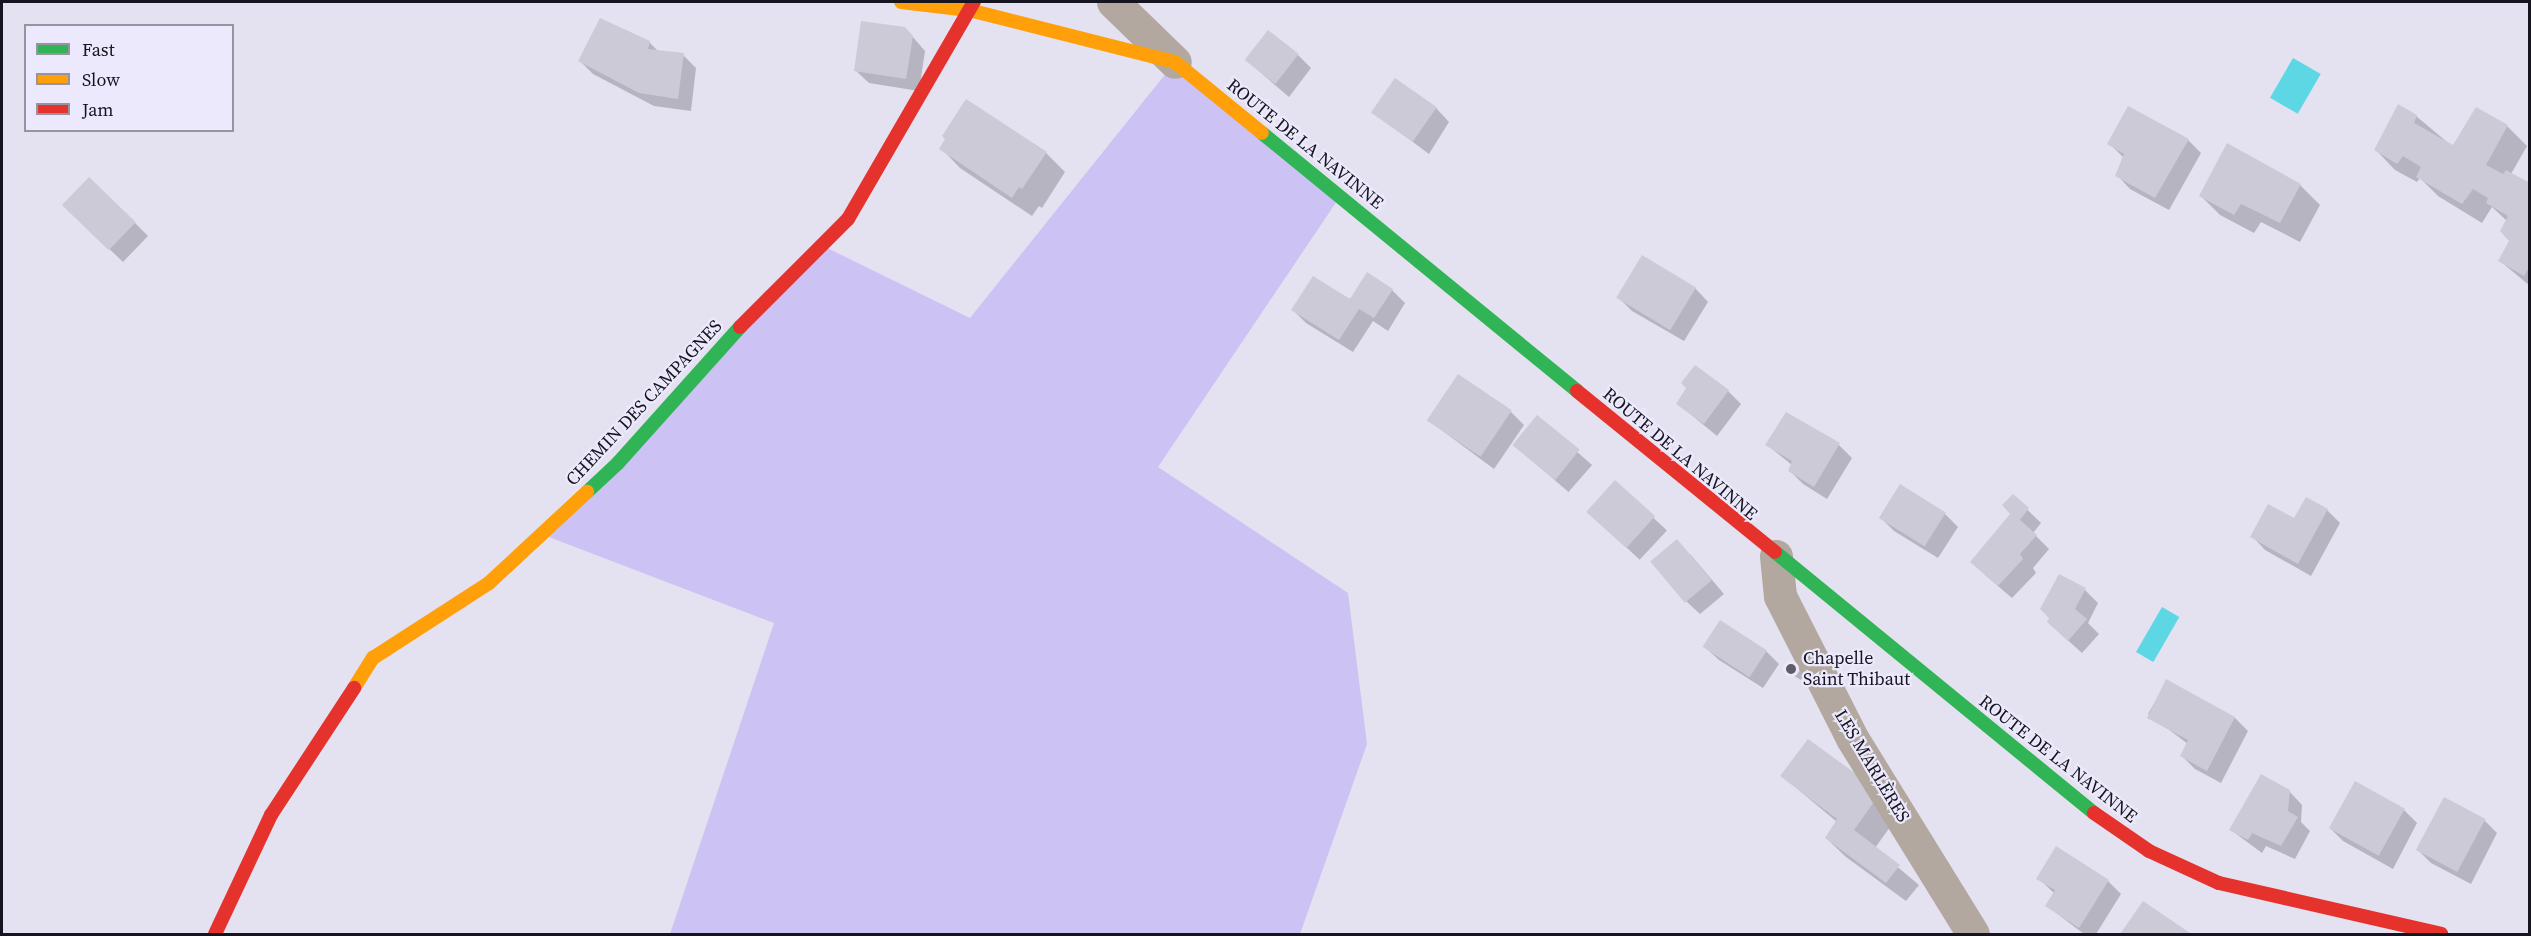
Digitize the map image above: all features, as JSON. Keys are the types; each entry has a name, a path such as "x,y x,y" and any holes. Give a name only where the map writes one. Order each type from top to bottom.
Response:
{"street":[{"name":"ROUTE DE LA NAVINNE","path":"901,2 972,6 1174,62 1776,556 2113,828 2149,851 2218,883 2441,934"},
{"path":"1113,2 1174,62"},
{"name":"CHEMIN DES CAMPAGNES","path":"215,934 271,815 373,658 489,583 618,464 754,311 848,219 972,6"},
{"name":"LES MARLÈRES","path":"1776,556 1780,596 1852,738 1973,934"}],"shaded area":[{"path":"1175,62 1341,195 1158,467 1348,593 1367,744 1300,934 670,934 774,623 541,534 821,245 970,318"}],"water":[{"path":"2293,58 2321,74 2298,114 2270,98"},
{"path":"2162,607 2179,617 2153,662 2136,652"}],"building":[{"path":"600,18 650,41 648,49 684,53 678,99 639,93 578,61"},
{"path":"861,21 905,27 913,36 906,79 854,71"},
{"path":"1268,30 1299,54 1275,84 1245,60"},
{"path":"1395,78 1437,107 1413,142 1371,112"},
{"path":"966,99 1047,152 1022,189 1019,187 1012,198 939,149 945,139 942,136"},
{"path":"2398,104 2417,115 2414,123 2453,145 2476,107 2508,125 2486,165 2503,174 2506,170 2530,183 2530,266 2524,276 2498,261 2509,241 2500,231 2508,216 2486,203 2488,198 2473,189 2462,204 2416,177 2421,167 2403,156 2397,164 2374,150"},
{"path":"2128,106 2189,139 2155,198 2115,176 2124,154 2107,144"},
{"path":"2227,143 2301,184 2280,223 2241,204 2234,215 2199,196"},
{"path":"89,177 136,222 109,250 62,205"},
{"path":"1642,255 1696,287 1670,330 1616,298"},
{"path":"1367,272 1393,289 1374,318 1359,309 1339,340 1291,310 1313,276 1350,299"},
{"path":"1695,365 1729,390 1704,424 1676,404 1686,388 1681,383"},
{"path":"1458,374 1512,410 1481,457 1427,420"},
{"path":"1786,412 1840,443 1814,487 1788,471 1792,461 1765,445"},
{"path":"1537,415 1580,450 1555,480 1512,445"},
{"path":"1615,480 1655,516 1626,548 1586,512"},
{"path":"1900,484 1946,513 1925,547 1879,518"},
{"path":"2013,494 2029,508 2020,520 2037,535 2020,554 2023,559 1998,586 1970,562 2010,514 2002,505"},
{"path":"2306,497 2328,509 2298,564 2250,537 2268,504 2294,518"},
{"path":"1677,539 1712,580 1685,603 1650,561"},
{"path":"2059,574 2086,588 2075,609 2087,619 2068,641 2047,622 2049,618 2040,609"},
{"path":"1720,620 1767,650 1750,677 1703,647"},
{"name":"Chapelle Saint Thibaut","path":"1787,662 1798,666 1795,675 1784,670"},
{"path":"2166,679 2235,717 2207,771 2180,756 2188,740 2147,718"},
{"path":"1808,739 1881,792 1854,830 1900,865 1886,883 1825,838 1837,819 1780,776"},
{"path":"2261,774 2290,790 2288,811 2298,817 2281,846 2252,833 2248,840 2229,830"},
{"path":"2355,781 2405,809 2379,856 2329,828"},
{"path":"2444,797 2485,819 2457,872 2416,850"},
{"path":"2056,846 2109,880 2079,928 2045,906 2055,890 2036,879"},
{"path":"2143,901 2190,933 2120,934"}],"traffic: fast":[{"path":"1262,133 1577,391"},
{"path":"587,492 618,463 740,327"},
{"path":"1775,552 2094,813"}],"traffic: slow":[{"path":"901,2 969,10 1175,62 1262,133"},
{"path":"354,688 373,658 489,583 587,492"}],"traffic: jam":[{"path":"740,327 848,219 974,2"},
{"path":"1577,391 1775,552"},
{"path":"215,934 271,815 354,688"},
{"path":"2094,813 2149,851 2219,883 2441,934"}],"place":[{"name":"Chapelle Saint Thibaut","path":"1791,669"}]}
